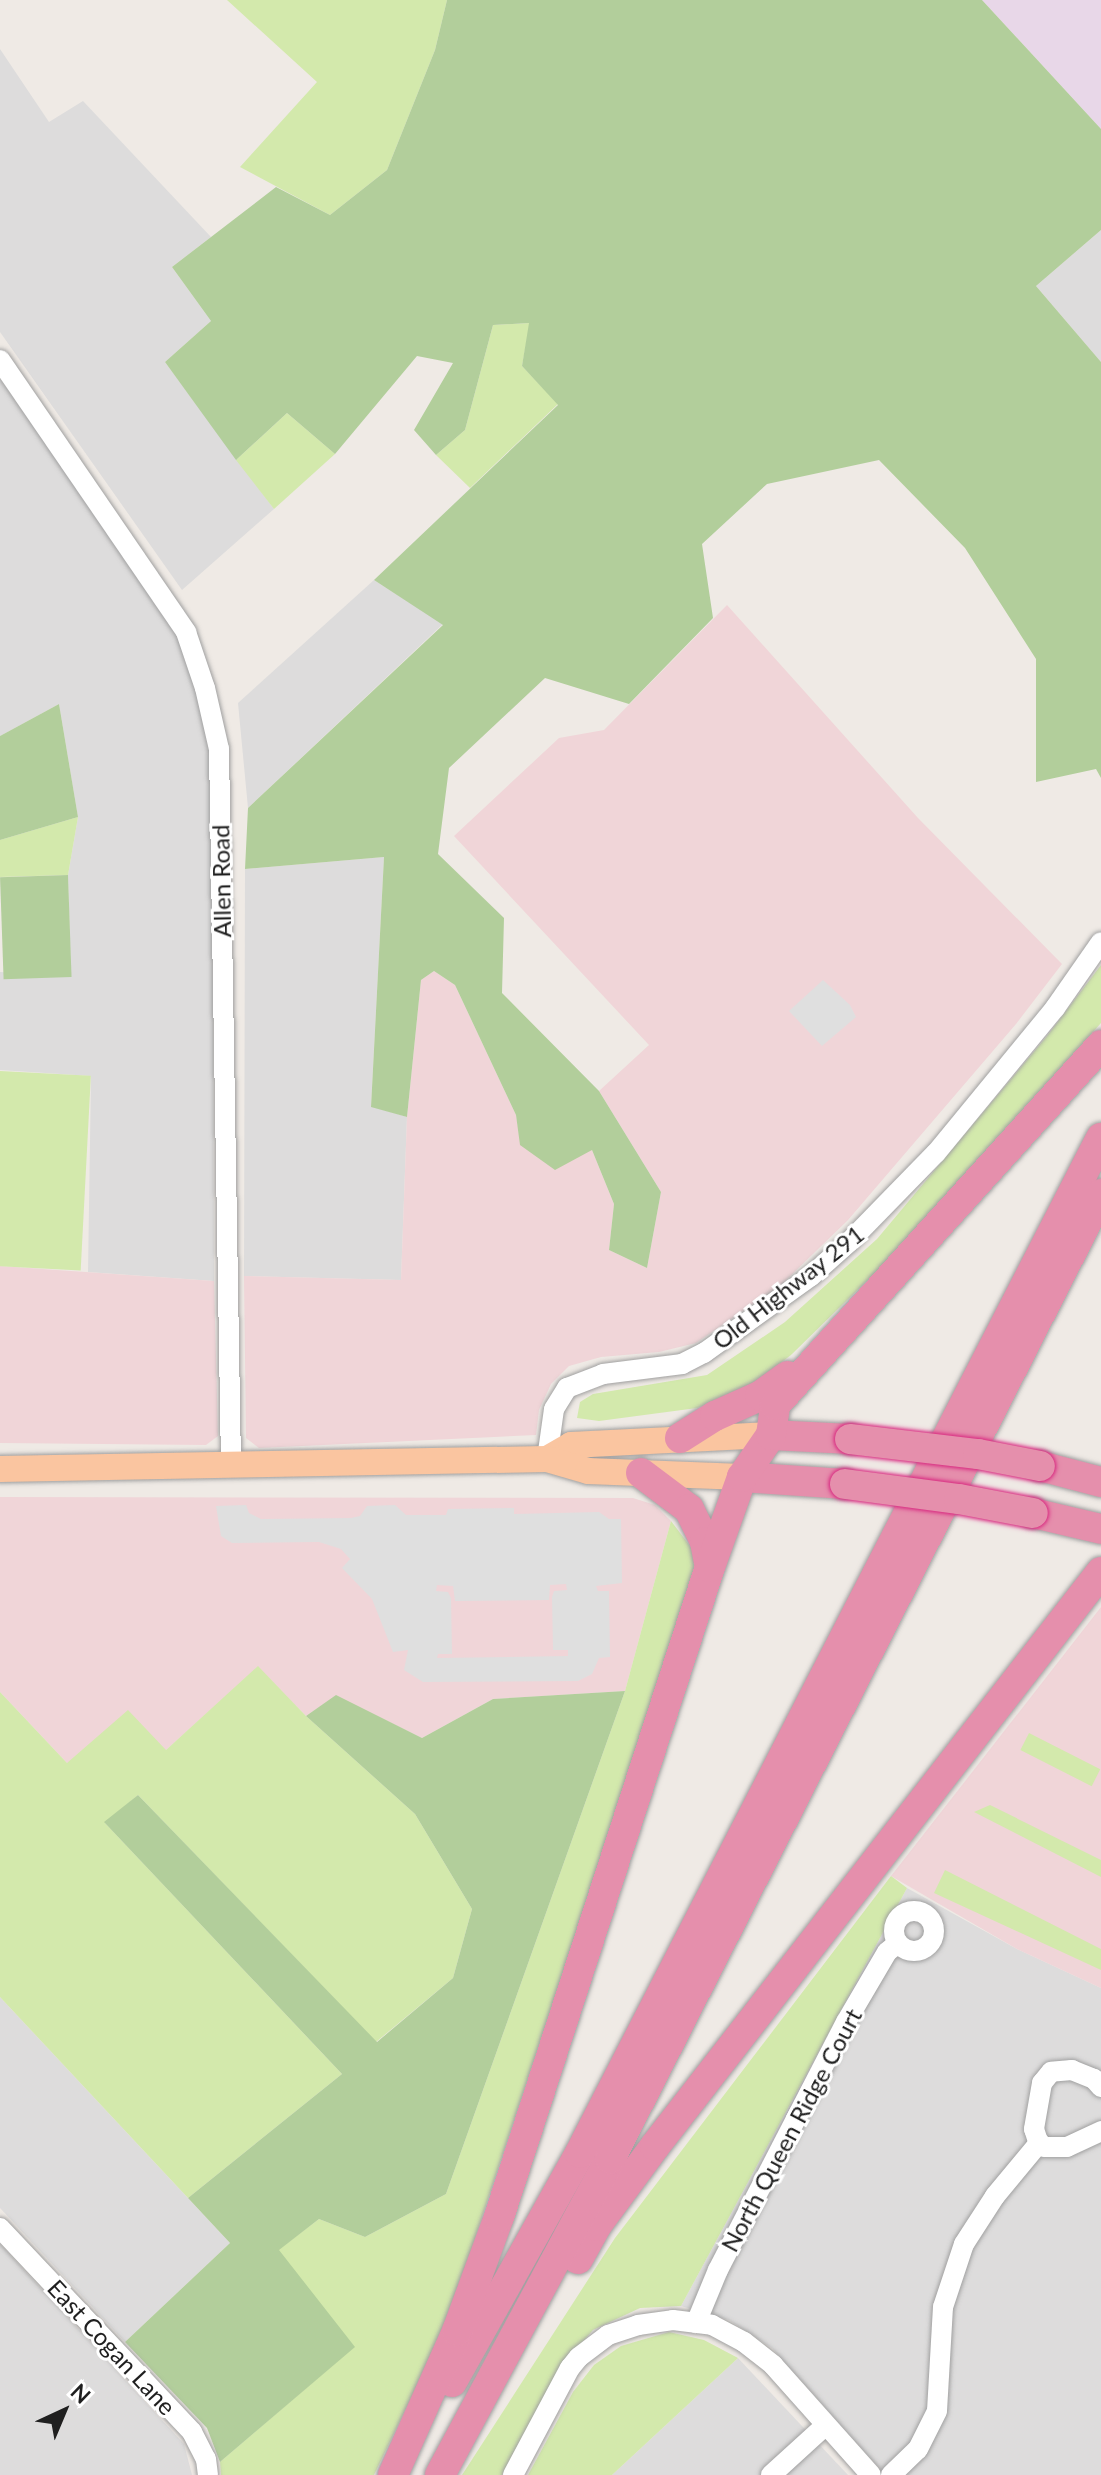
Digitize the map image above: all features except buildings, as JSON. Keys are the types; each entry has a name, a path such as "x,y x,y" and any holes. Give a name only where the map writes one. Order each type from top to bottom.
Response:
{"highway":[{"path":"393,2475 457,2331 499,2217 710,1567 742,1477 771,1435 775,1405 1101,1045"},
{"path":"401,2475 580,2153 1101,1138"},
{"path":"440,2475 610,2159 1101,1194"},
{"path":"680,1438 715,1416 760,1396 821,1351"},
{"path":"771,1435 850,1439 978,1454 1101,1482"},
{"path":"641,1473 689,1509 705,1542 710,1567"},
{"path":"742,1477 845,1484 959,1499 1101,1529"},
{"path":"487,2387 531,2343 596,2226 655,2146 1099,1577"}],"main road":[{"path":"547,1459 571,1445 771,1435"},
{"path":"0,1469 547,1459 588,1471 742,1477"}],"street":[{"name":"Allen Road","path":"0,360 186,632 205,688 219,749 231,1465"},
{"name":"Old Highway 291","path":"547,1459 554,1409 567,1388 603,1374 682,1364 704,1353 811,1276 849,1242 936,1153 1055,1008 1101,942"},
{"name":"North Queen Ridge Court","path":"696,2323 718,2270 846,2022 887,1952 898,1943"},
{"path":"1101,2087 1094,2079 1072,2070 1051,2072 1042,2083 1034,2129 1039,2143 1044,2147 1067,2147 1101,2131"},
{"path":"891,2475 918,2449 937,2411 943,2307 964,2244 995,2196 1039,2143"},
{"name":"East Cogan Lane","path":"0,2228 192,2432 206,2459 208,2475"},
{"path":"513,2475 570,2368 608,2335 638,2325 673,2320 712,2325 764,2357 871,2475"},
{"path":"771,2475 826,2425"}],"shaded area":[{"path":"982,0 1101,0 1101,129"},
{"path":"0,49 49,122 83,101 211,237 172,267 211,321 165,362 274,509 182,590 0,332"},
{"path":"1101,230 1101,362 1036,286"},
{"path":"0,379 172,623 203,688 212,749 214,1281 88,1272 91,1076 0,1070 0,972 71,976 68,875 78,817 59,704 0,736"},
{"path":"374,580 443,624 248,808 238,703"},
{"path":"727,605 918,818 1062,964 1016,1024 848,1220 781,1285 696,1343 659,1352 601,1357 569,1366 551,1384 539,1410 536,1435 259,1448 246,1438 244,1276 401,1280 407,1117 421,980 434,971 455,985 516,1115 521,1145 592,1150 614,1204 609,1250 647,1268 661,1192 599,1091 649,1045 454,836 559,738 604,730"},
{"path":"384,857 371,1106 407,1117 401,1280 244,1276 245,869"},
{"path":"823,980 850,1005 856,1017 822,1046 789,1011"},
{"path":"0,1266 214,1281 218,1436 206,1445 0,1443"},
{"path":"0,1497 633,1498 655,1505 671,1521 625,1691 493,1699 422,1738 336,1696 306,1716 258,1667 166,1750 67,1763 0,1692"},
{"path":"246,1505 249,1513 261,1519 351,1518 360,1516 367,1506 395,1505 406,1515 446,1515 448,1509 514,1508 514,1514 599,1512 609,1519 621,1519 622,1583 596,1586 598,1591 609,1591 610,1657 599,1658 592,1674 578,1681 423,1682 404,1670 408,1650 393,1652 372,1599 342,1568 350,1559 341,1549 319,1542 232,1543 221,1536 216,1506","holes":["566,1584 567,1590 554,1591 552,1597 553,1650 568,1650 568,1656 437,1658 438,1654 452,1654 451,1598 448,1592 436,1591 437,1585 453,1586 455,1601 549,1600 550,1585"]},
{"path":"1101,1607 1101,1988 1017,1949 891,1876"},
{"path":"907,1888 1017,1949 1101,1988 1101,2475 885,2475 772,2348 729,2320 681,2306"},
{"path":"0,1997 230,2243 125,2342 0,2208"},
{"path":"0,2244 184,2444 192,2475 0,2475"},
{"path":"738,2358 848,2475 612,2475"}],"green space":[{"path":"227,0 447,0 435,50 387,170 330,215 240,167 317,82"},
{"path":"447,0 982,0 1101,129 1101,230 1036,286 1101,362 1101,778 1096,769 1036,782 1036,659 965,548 879,460 767,484 702,544 713,618 629,704 545,678 449,768 438,854 504,918 502,993 599,1091 661,1192 647,1268 609,1250 614,1204 592,1150 555,1170 520,1145 516,1115 455,985 434,971 421,980 407,1117 371,1107 384,857 245,869 248,808 443,625 374,580 558,405 522,366 529,323 493,325 465,430 436,455 414,430 453,363 417,356 335,454 287,413 236,460 165,362 211,321 172,267 276,187 330,215 387,170 435,50"},
{"path":"530,323 522,366 558,404 470,488 436,455 465,430 493,325"},
{"path":"287,413 335,454 274,509 236,460"},
{"path":"59,704 78,817 0,840 0,736"},
{"path":"78,817 68,875 0,877 0,840"},
{"path":"68,875 72,977 4,979 0,877"},
{"path":"1101,965 1101,1023 886,1262 791,1355 749,1387 697,1408 599,1421 577,1418 580,1402 593,1394 707,1375 785,1322 877,1239 1047,1036"},
{"path":"0,1071 91,1076 81,1270 0,1266"},
{"path":"671,1521 696,1554 691,1584 447,2323 374,2475 221,2475 220,2462 354,2347 278,2250 319,2219 365,2237 446,2194 625,1691"},
{"path":"258,1666 306,1716 415,1814 472,1909 453,1978 376,2042 138,1795 105,1823 342,2074 188,2198 0,1997 0,1692 67,1763 128,1710 166,1750"},
{"path":"625,1691 446,2194 365,2237 319,2219 279,2250 355,2347 220,2462 207,2428 125,2342 230,2243 188,2198 342,2074 104,1822 138,1795 377,2042 453,1978 472,1909 415,1814 306,1716 336,1695 422,1738 493,1699"},
{"path":"1029,1733 1100,1769 1092,1786 1020,1750"},
{"path":"990,1805 1101,1860 1101,1877 974,1812"},
{"path":"945,1870 1101,1949 1101,1970 934,1893"},
{"path":"891,1876 907,1888 681,2306 640,2308 593,2330 561,2367 502,2475 462,2475 615,2238"},
{"path":"669,2332 704,2340 738,2358 612,2475 528,2475 573,2392 594,2365 621,2346"}]}
